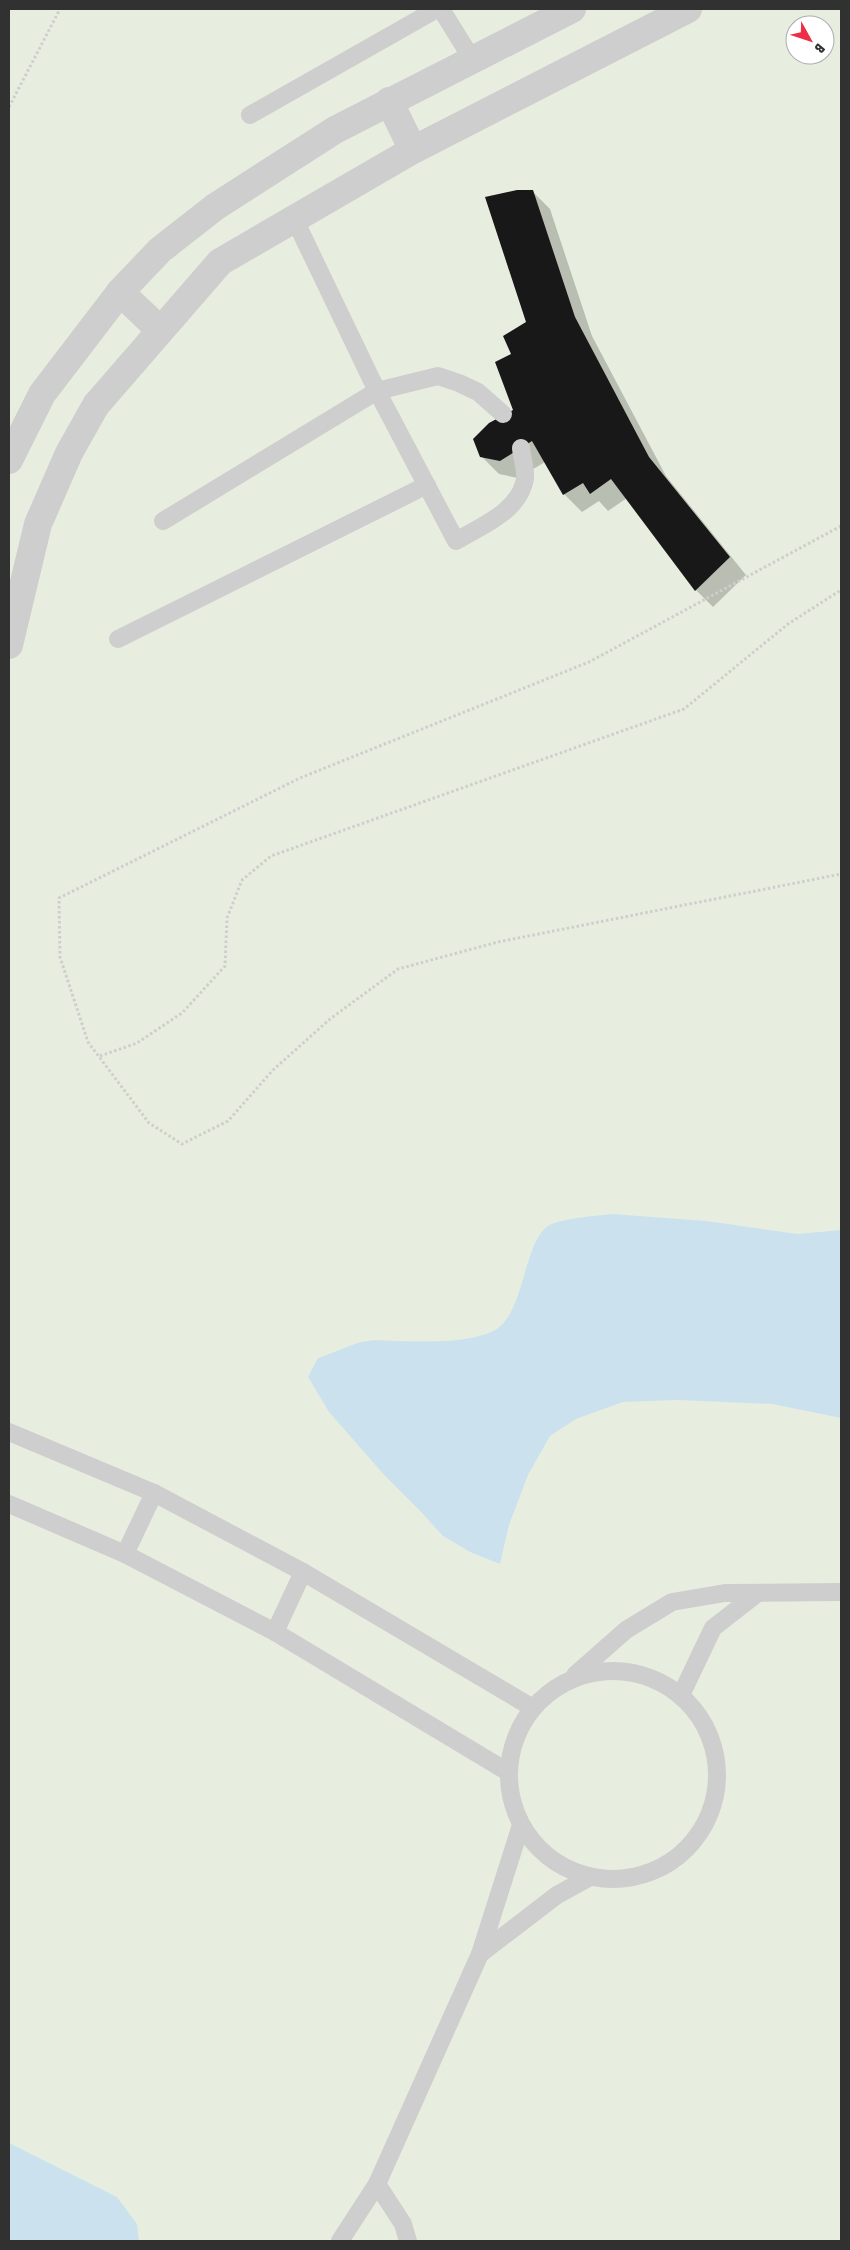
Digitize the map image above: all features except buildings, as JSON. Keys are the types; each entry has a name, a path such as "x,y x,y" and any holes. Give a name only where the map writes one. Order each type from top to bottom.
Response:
{"street":[{"path":"9,460 42,394 120,292 160,250 215,207 335,130 572,9"},
{"path":"9,644 38,524 69,453 96,405 220,262 414,150 688,9"},
{"path":"389,101 414,150"},
{"path":"120,292 160,330"}],"lane":[{"path":"250,115 437,9"},
{"path":"441,9 472,59"},
{"path":"294,218 377,391 456,541 503,514 521,493 525,478 521,448"},
{"path":"163,521 377,391 438,376 478,392 503,414"},
{"path":"118,639 427,485"},
{"path":"9,1432 154,1493 303,1572 533,1708"},
{"path":"125,1554 154,1493"},
{"path":"9,1504 125,1554 275,1632 508,1772"},
{"path":"275,1632 303,1572"},
{"path":"573,1678 601,1671 630,1671 657,1680 681,1695 702,1719 713,1747 717,1777 712,1807 698,1835 677,1857 651,1872 621,1879 590,1878 562,1867 538,1849 521,1825 510,1799 508,1772 515,1738 533,1708 573,1678 626,1630 672,1602 725,1593 841,1592"},
{"path":"681,1695 713,1628 758,1593"},
{"path":"340,2241 376,2184 480,1954 521,1825"},
{"path":"480,1954 557,1896 590,1878"},
{"path":"376,2184 403,2224 408,2241"}],"path":[{"path":"9,108 60,9"},
{"path":"841,526 589,662 300,778 59,898 60,957 88,1042 149,1123 182,1144 228,1121 273,1070 330,1019 398,969 498,942 841,874"},
{"path":"100,1056 137,1043 182,1013 225,966 227,918 242,880 272,856 684,709 788,624 841,590"}],"green space":[{"path":"9,9 841,9 841,2241 9,2241"}],"water":[{"path":"612,1214 707,1221 797,1234 841,1230 841,1418 772,1404 678,1400 623,1402 576,1419 550,1436 528,1475 509,1525 500,1564 470,1552 443,1536 385,1476 329,1412 308,1377 318,1358 362,1342 375,1340 458,1340 493,1331 504,1323 512,1311 533,1247 540,1234 548,1226 570,1219"},
{"path":"9,2143 117,2197 137,2224 139,2241 9,2241"}]}
